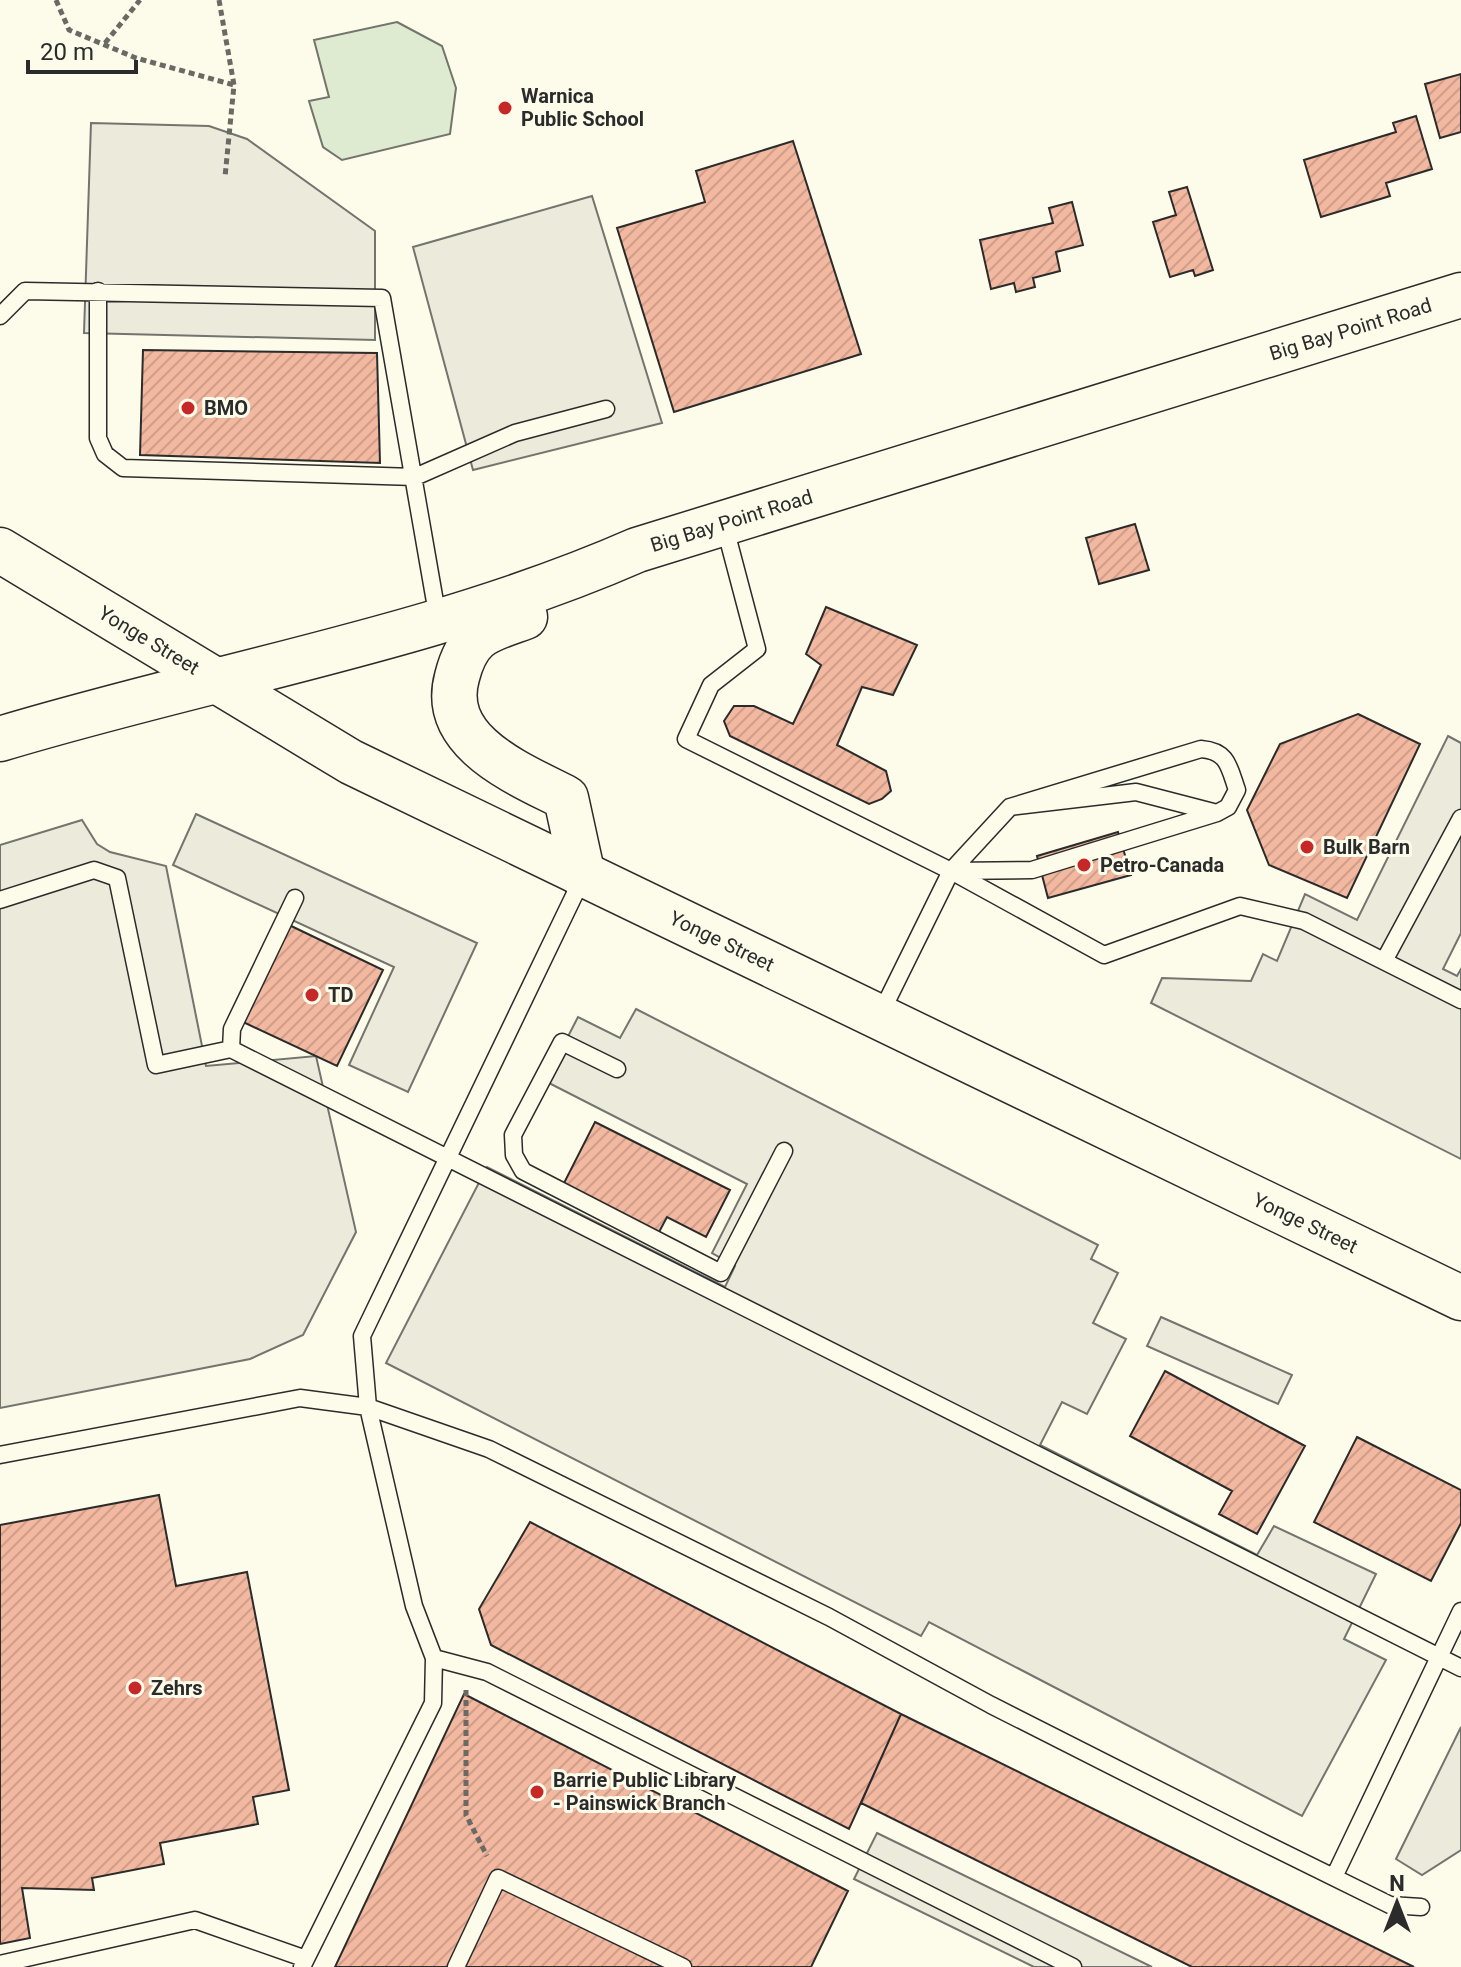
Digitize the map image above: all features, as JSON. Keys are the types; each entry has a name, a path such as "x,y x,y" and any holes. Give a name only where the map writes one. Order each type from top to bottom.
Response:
{"main road":[{"name":"Big Bay Point Road","path":"0,739 439,620 584,573 637,550 724,522 1461,295"},
{"name":"Yonge Street","path":"0,550 351,762 1461,1298"},
{"path":"583,876 566,798 485,752 460,722 454,687 463,652 475,639 545,610 584,573"}],"lane":[{"path":"0,316 25,291 382,298 439,620"},
{"path":"98,291 98,438 105,454 123,468 415,477 515,433 606,409"},
{"path":"724,522 757,649 711,685 686,739 951,871 1104,955 1240,906 1304,921 1461,1000"},
{"path":"879,1017 951,871 1010,807 1201,749 1214,750 1226,758 1237,790 1228,807 1217,813 1032,870 951,871"},
{"path":"1010,807 1136,792 1217,813"},
{"path":"1384,961 1461,818"},
{"path":"0,900 94,870 117,878 156,1065 231,1049 1461,1668"},
{"path":"0,1964 195,1920 304,1963 433,1703 434,1658 414,1606 368,1407 362,1336 583,876"},
{"path":"231,1049 232,1029 295,898"},
{"path":"617,1069 562,1042 513,1135 514,1155 523,1171 721,1273 784,1151"},
{"path":"0,1455 300,1398 368,1407 489,1449 829,1617 991,1705 1390,1905 1421,1907"},
{"path":"1334,1877 1461,1611"},
{"path":"434,1658 487,1672 1073,1967"},
{"path":"456,1967 498,1878 683,1967"}],"path":[{"path":"56,0 69,30 136,58 234,85"},
{"path":"105,43 140,0"},
{"path":"219,0 234,85 225,177"},
{"path":"466,1667 466,1815 498,1878"}],"green space":[{"path":"397,22 442,46 456,88 450,134 342,160 323,147 309,101 329,97 314,40"}],"shaded area":[{"path":"91,123 209,126 247,139 375,231 375,340 84,333"},
{"path":"592,196 662,423 473,470 413,247"},
{"path":"1448,736 1461,743 1461,933 1443,969 1457,976 1461,969 1461,1159 1151,1003 1162,978 1251,981 1263,954 1277,961 1305,894 1357,920"},
{"path":"196,814 477,943 408,1092 349,1065 394,967 173,865"},
{"path":"82,820 97,844 110,852 166,866 206,1066 316,1056 356,1232 303,1335 250,1359 0,1408 0,845"},
{"path":"636,1009 1098,1245 1091,1259 1118,1273 1093,1323 1126,1339 1087,1414 1062,1402 1040,1445 1257,1555 1274,1526 1376,1574 1344,1639 1386,1660 1302,1816 929,1622 921,1636 386,1363 487,1167 725,1287 735,1266 712,1253 747,1184 545,1081 578,1017 620,1038"},
{"path":"1161,1317 1292,1375 1278,1404 1147,1346"},
{"path":"1461,1727 1461,1850 1422,1875 1396,1859"},
{"path":"877,1833 1152,1967 1034,1967 854,1879"}],"building":[{"path":"1461,74 1461,132 1440,138 1425,84"},
{"path":"1416,116 1432,169 1386,183 1390,196 1321,217 1304,160 1396,132 1393,123"},
{"path":"793,141 861,354 674,412 617,228 705,202 696,171"},
{"path":"1187,187 1213,270 1195,276 1193,270 1170,277 1153,222 1176,215 1169,192"},
{"path":"1072,202 1083,245 1056,252 1060,271 1033,278 1035,287 1016,292 1014,283 991,289 980,240 1053,223 1049,208"},
{"path":"143,350 377,353 380,463 140,455"},
{"path":"1135,524 1149,570 1099,584 1086,538"},
{"path":"826,607 917,645 893,695 862,687 837,745 886,771 891,791 869,804 730,736 724,721 734,706 754,706 793,724 821,665 806,654"},
{"path":"1358,714 1420,744 1347,898 1269,865 1247,810 1280,744"},
{"name":"Petro-Canada","path":"1118,832 1131,875 1048,898 1037,856"},
{"name":"TD","path":"287,924 383,970 337,1066 241,1021"},
{"path":"595,1122 730,1190 706,1237 667,1217 658,1234 563,1185"},
{"path":"1165,1371 1305,1446 1257,1534 1219,1514 1232,1491 1130,1436"},
{"path":"1357,1437 1461,1490 1461,1523 1431,1581 1314,1522"},
{"name":"Zehrs","path":"159,1495 176,1586 247,1572 289,1790 253,1797 258,1824 160,1843 164,1864 92,1878 94,1890 22,1888 30,1938 0,1944 0,1525"},
{"path":"530,1522 901,1714 849,1829 491,1645 479,1609"},
{"name":"Barrie Public Library - Painswick Branch","path":"464,1694 848,1891 811,1967 335,1967"},
{"path":"901,1714 1414,1967 1192,1967 861,1803"}],"place":[{"name":"Warnica Public School","path":"505,108"},
{"name":"BMO","path":"188,408"},
{"name":"Bulk Barn","path":"1307,847"},
{"name":"Petro-Canada","path":"1084,865"},
{"name":"TD","path":"312,995"},
{"name":"Zehrs","path":"135,1688"},
{"name":"Barrie Public Library - Painswick Branch","path":"537,1792"}]}
